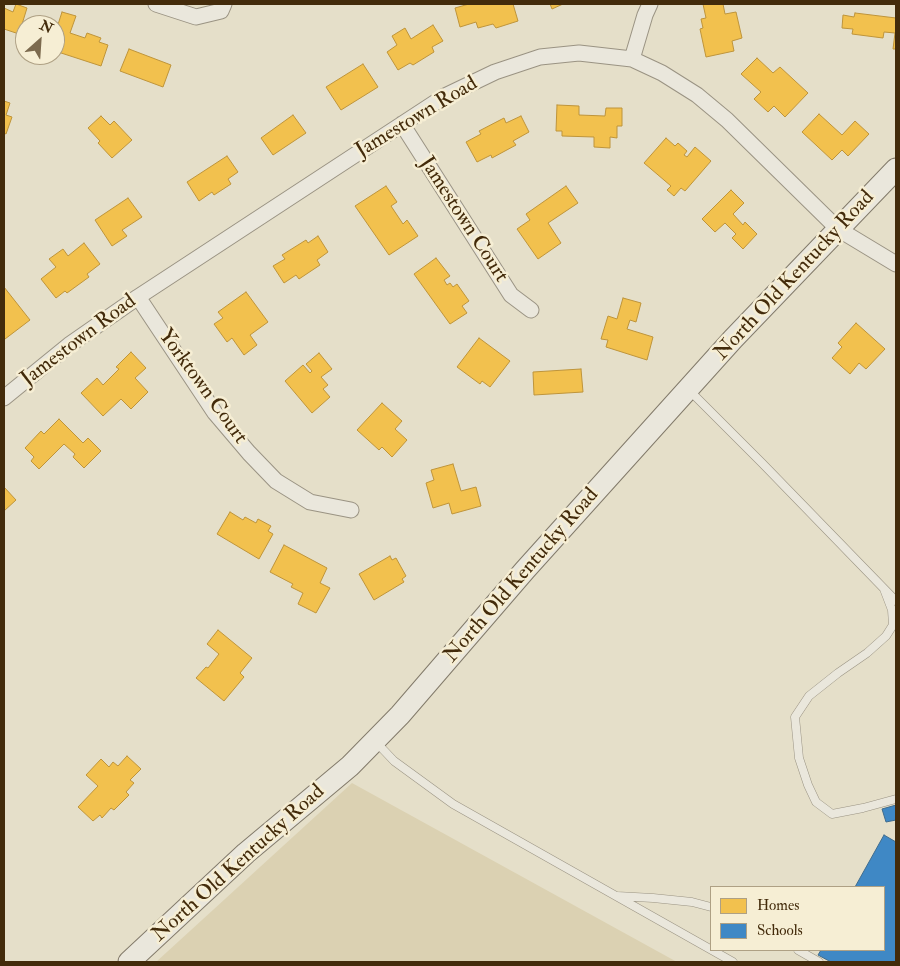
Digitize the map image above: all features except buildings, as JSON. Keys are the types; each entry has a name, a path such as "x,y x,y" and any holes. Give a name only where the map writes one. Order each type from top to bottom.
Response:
{"street":[{"path":"156,4 196,17 222,7"},
{"path":"632,59 650,4"},
{"name":"Jamestown Road","path":"4,398 70,345 138,297 444,96 495,72 540,58 579,53 632,59 662,73 697,96 726,120 838,229 896,264"},
{"name":"Jamestown Court","path":"402,124 511,295 531,310"},
{"name":"North Old Kentucky Road","path":"129,962 246,853 350,766 400,715 525,570 739,332 896,169"},
{"name":"Yorktown Court","path":"138,297 216,413 249,453 276,481 310,502 351,510"}],"lane":[{"path":"689,389 896,601"},
{"path":"884,589 892,610 893,625 886,636 867,653 810,696 794,717 799,758 816,802 832,814 896,799"},
{"path":"375,740 394,761 453,804 710,949"},
{"path":"615,896 692,902 710,907"},
{"path":"713,951 733,962"},
{"path":"800,951 819,962"}],"shaded area":[{"path":"352,783 677,962 156,962"}]}
